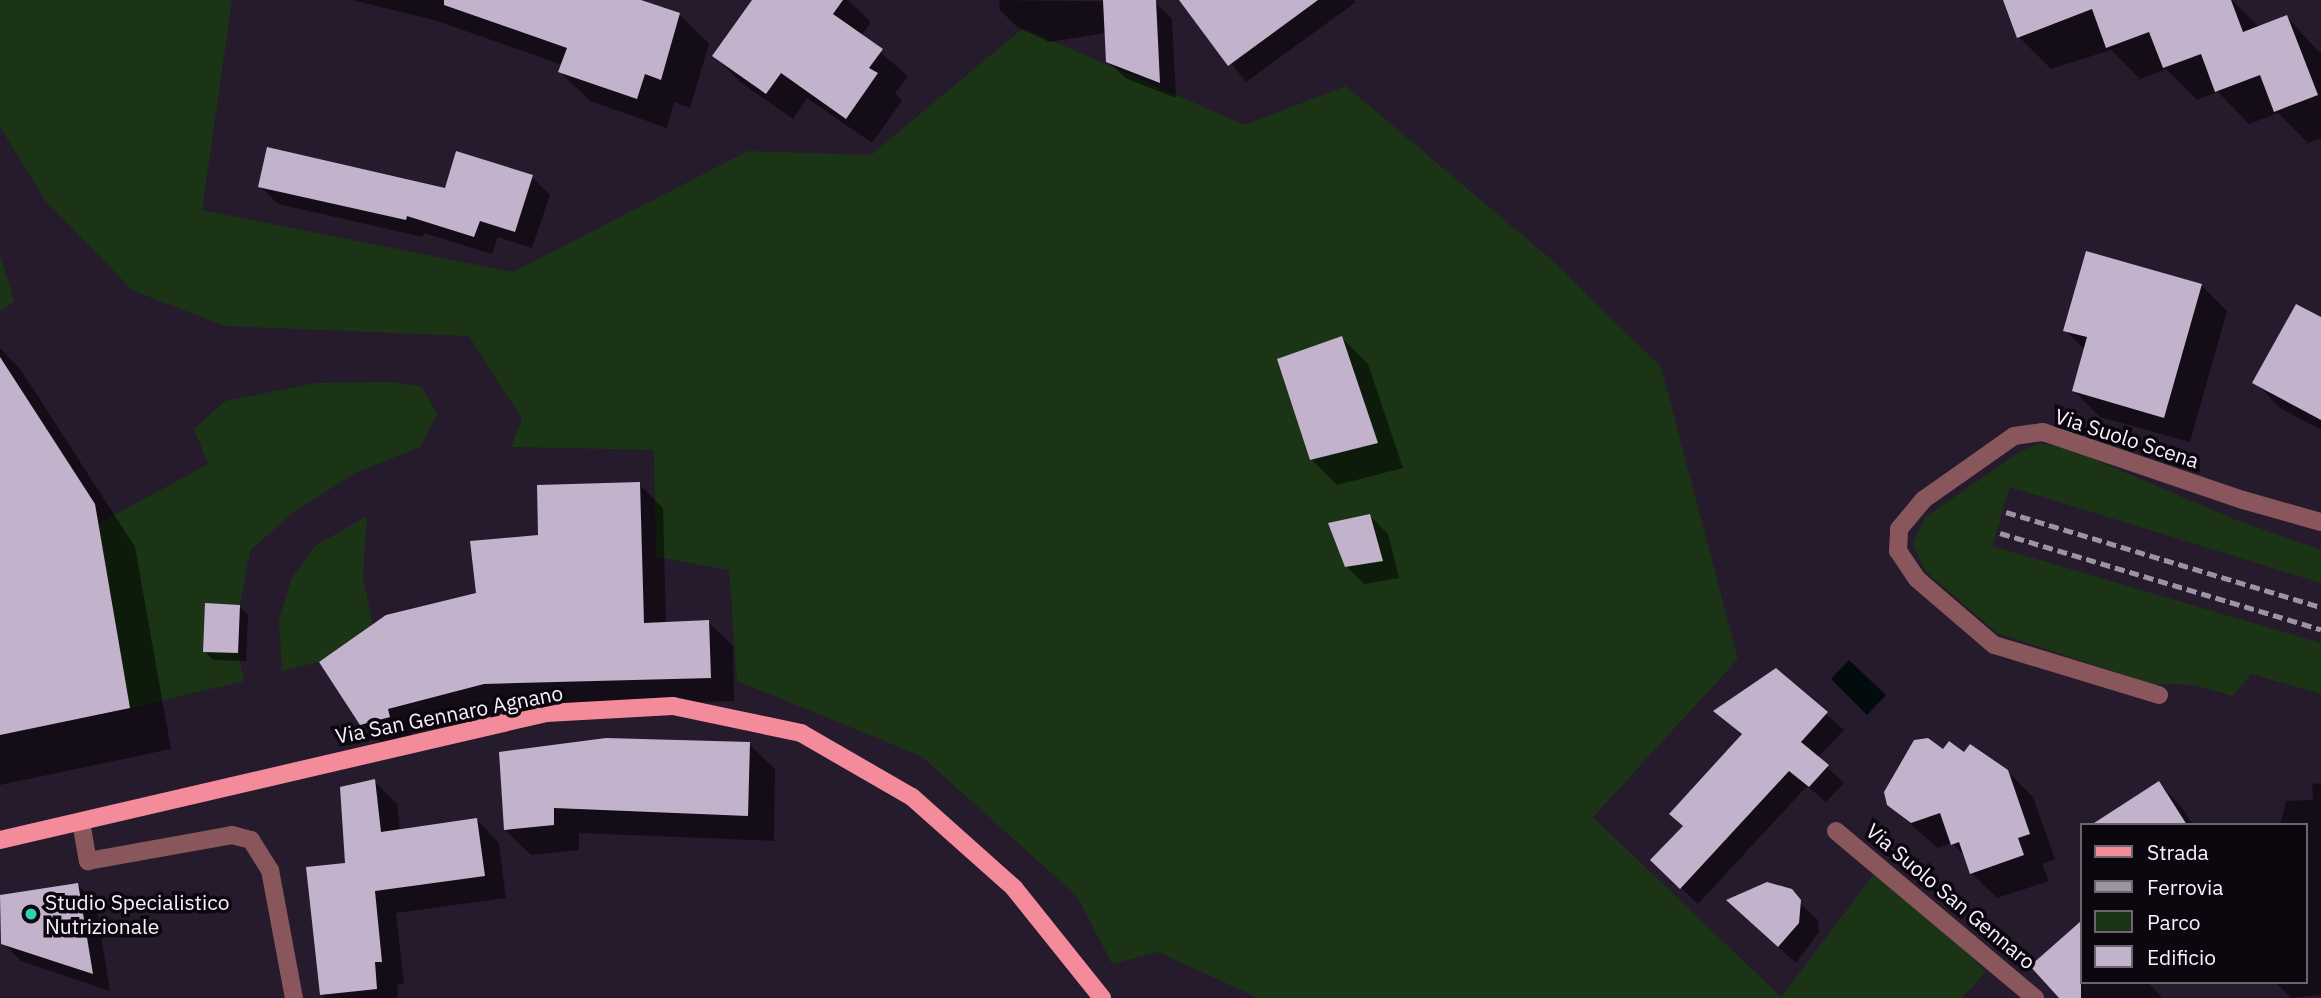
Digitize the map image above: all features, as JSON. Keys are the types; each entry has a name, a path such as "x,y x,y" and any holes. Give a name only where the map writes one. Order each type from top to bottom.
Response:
{"main road":[{"name":"Via San Gennaro Agnano","path":"0,840 546,713 673,706 801,733 912,797 1014,888 1102,998"}],"street":[{"name":"Via Suolo Scena","path":"2159,695 1994,645 1917,579 1898,551 1899,529 1923,500 2014,436 2043,432 2243,500 2321,522"},
{"path":"81,822 88,861 232,835 251,840 270,870 294,998"},
{"name":"Via Suolo San Gennaro","path":"1836,831 2035,998"}],"green space":[{"path":"0,0 232,0 202,210 513,272 748,151 871,155 1023,28 1245,125 1346,86 1554,262 1661,367 1738,659 1593,817 1781,997 1880,866 1986,972 1962,998 1258,998 1158,952 1112,964 1077,896 921,756 737,681 729,570 656,557 654,450 511,447 522,419 469,336 224,326 132,290 45,200 0,127"},
{"path":"0,253 14,301 0,312"},
{"path":"391,382 422,387 437,414 420,447 355,473 291,514 250,551 240,605 205,603 203,652 238,653 244,681 130,708 98,524 208,464 194,429 225,401 315,383"},
{"path":"2041,443 2068,448 2236,520 2321,550 2321,583 2010,487 1992,546 2321,643 2321,694 2251,674 2233,696 2193,685 2151,684 1997,633 1925,571 1913,544 1925,517 2021,451"},
{"path":"367,516 363,577 373,625 319,662 282,671 279,621 291,579 315,546"}],"shaded area":[{"path":"1849,660 1886,695 1867,715 1831,679"}],"building":[{"path":"444,0 641,0 680,13 661,80 645,74 637,99 558,72 567,48 444,5"},
{"path":"752,0 843,0 833,14 883,49 869,68 878,73 846,119 781,73 766,94 712,56"},
{"path":"1103,0 1156,0 1160,83 1106,62"},
{"path":"1179,0 1318,0 1228,66"},
{"path":"2003,0 2231,0 2243,32 2287,15 2318,95 2274,112 2260,75 2215,92 2201,54 2163,68 2149,32 2106,48 2092,9 2017,38"},
{"path":"267,147 445,188 456,151 533,175 515,232 480,221 474,237 407,216 406,220 258,187"},
{"path":"2086,251 2202,284 2164,418 2072,391 2087,337 2063,331"},
{"path":"2296,304 2321,317 2321,420 2252,383"},
{"path":"1342,336 1378,443 1310,460 1277,359"},
{"path":"0,357 95,504 130,708 0,735"},
{"path":"640,482 644,623 709,620 711,678 484,684 388,709 390,717 360,725 319,662 386,615 476,593 470,541 538,535 537,485"},
{"path":"1370,514 1383,561 1345,567 1328,523"},
{"path":"205,603 240,605 238,653 203,652"},
{"path":"1776,668 1828,712 1801,742 1829,765 1809,787 1789,771 1680,889 1650,860 1683,826 1669,814 1742,734 1713,711"},
{"path":"606,738 750,742 748,816 554,808 554,825 504,830 499,752"},
{"path":"1928,738 1943,749 1949,741 1964,752 1970,744 2008,770 2030,834 2018,838 2024,855 1970,874 1959,842 1951,845 1940,813 1911,823 1887,805 1884,792 1914,740"},
{"path":"375,779 381,832 477,818 485,876 375,891 382,962 375,962 377,989 320,995 306,867 345,863 340,787"},
{"path":"2159,781 2186,823 2094,823"},
{"path":"1767,882 1792,889 1801,900 1799,923 1778,947 1726,900"},
{"path":"78,883 93,974 1,944 0,895"},
{"path":"2080,922 2081,998 2059,998 2030,966"}],"railway":[{"path":"2006,512 2321,607"},
{"path":"2000,533 2321,629"}],"place":[{"name":"Studio Specialistico Nutrizionale","path":"31,914"}]}
